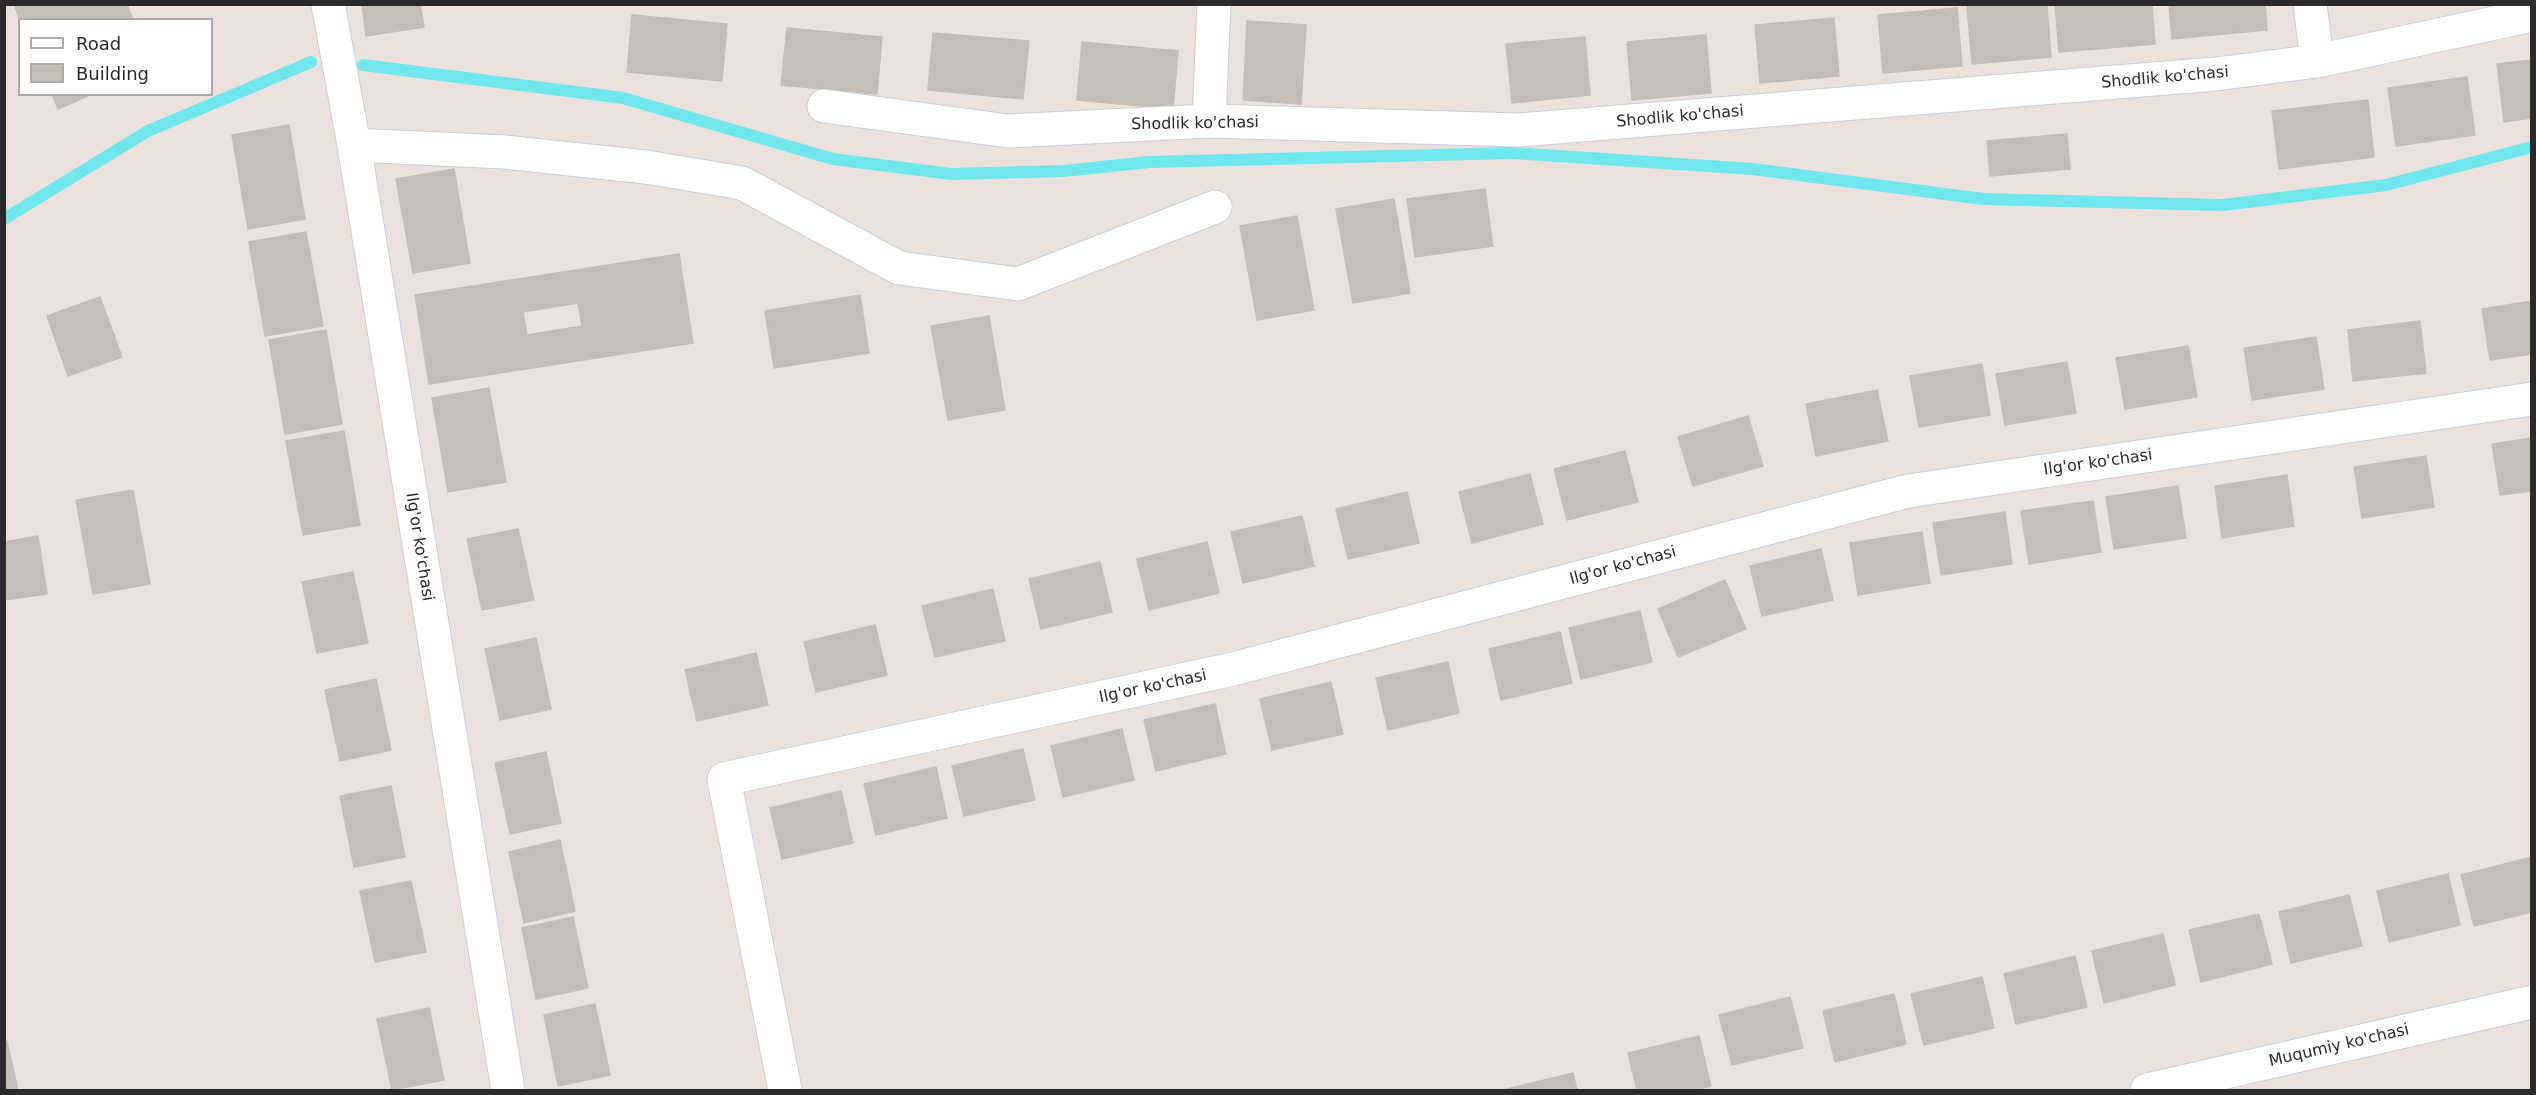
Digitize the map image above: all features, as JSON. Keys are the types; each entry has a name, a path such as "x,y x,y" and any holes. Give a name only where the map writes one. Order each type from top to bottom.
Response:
{"street":[{"name":"Ilg'or ko'chasi","path":"328,4 354,146 508,1090"},
{"path":"1209,121 1214,4"},
{"path":"2310,4 2317,61"},
{"name":"Shodlik ko'chasi","path":"824,106 1008,131 1209,121 1519,130 2216,75 2317,61 2532,15"},
{"path":"354,146 504,152 646,166 742,183 899,268 1018,284 1215,207"},
{"name":"Ilg'or ko'chasi","path":"785,1090 724,779 1233,669 1908,491 2532,399"},
{"name":"Muqumiy ko'chasi","path":"2146,1090 2532,1002"}],"building":[{"path":"14,4 127,4 132,18 19,18"},
{"path":"362,4 420,4 424,27 366,36"},
{"path":"2047,4 2051,57 1972,64 1967,6"},
{"path":"2055,4 2152,4 2155,44 2059,52"},
{"path":"2169,4 2265,4 2267,30 2172,39"},
{"path":"1957,8 1962,66 1883,73 1878,15"},
{"path":"632,15 727,24 722,81 627,72"},
{"path":"1834,18 1839,76 1760,83 1755,25"},
{"path":"1247,21 1306,25 1301,104 1243,100"},
{"path":"787,28 882,37 877,94 781,85"},
{"path":"933,33 1029,41 1023,99 928,90"},
{"path":"1706,35 1711,93 1632,100 1627,42"},
{"path":"1585,37 1590,95 1512,103 1506,44"},
{"path":"1082,42 1178,51 1173,109 1077,100"},
{"path":"2532,60 2532,118 2504,122 2497,64"},
{"path":"2467,77 2475,135 2396,146 2388,88"},
{"path":"53,96 87,96 58,109"},
{"path":"2368,100 2374,157 2279,169 2272,111"},
{"path":"289,125 305,219 248,229 232,135"},
{"path":"2067,134 2070,169 1990,176 1987,141"},
{"path":"454,169 470,263 413,273 396,179"},
{"path":"1485,189 1493,246 1415,257 1407,199"},
{"path":"1394,199 1410,293 1353,303 1336,209"},
{"path":"1297,216 1314,310 1257,320 1240,226"},
{"path":"306,232 323,326 265,336 249,242"},
{"path":"679,254 693,343 429,384 415,295","holes":["578,303 582,326 527,335 523,312"]},
{"path":"860,295 869,353 774,368 765,311"},
{"path":"100,297 122,357 68,376 47,316"},
{"path":"2532,301 2532,354 2490,360 2482,309"},
{"path":"989,316 1005,410 948,420 931,326"},
{"path":"2420,321 2426,373 2353,381 2348,330"},
{"path":"326,330 342,424 285,434 269,340"},
{"path":"2316,337 2324,389 2252,400 2244,348"},
{"path":"2188,346 2197,397 2125,409 2116,358"},
{"path":"2067,362 2076,413 2005,425 1996,374"},
{"path":"1982,364 1990,415 1919,427 1910,376"},
{"path":"489,388 506,482 448,492 432,398"},
{"path":"1877,390 1888,441 1816,456 1806,404"},
{"path":"1748,416 1763,466 1693,486 1678,437"},
{"path":"344,431 360,525 303,535 286,441"},
{"path":"2532,438 2532,491 2500,495 2492,444"},
{"path":"1625,451 1638,502 1567,520 1554,469"},
{"path":"2426,456 2434,507 2362,518 2354,467"},
{"path":"1530,474 1543,524 1472,543 1459,492"},
{"path":"2287,475 2294,526 2222,538 2215,486"},
{"path":"2178,486 2186,538 2114,549 2106,497"},
{"path":"133,490 150,584 93,594 76,500"},
{"path":"1407,492 1419,543 1348,559 1336,509"},
{"path":"2093,501 2101,552 2029,564 2021,511"},
{"path":"2005,512 2012,564 1941,575 1933,523"},
{"path":"1302,516 1314,566 1243,583 1231,532"},
{"path":"518,529 534,600 482,610 467,539"},
{"path":"1922,532 1930,583 1858,595 1850,543"},
{"path":"38,536 47,594 4,600 4,542"},
{"path":"1207,542 1219,593 1149,610 1137,559"},
{"path":"1821,549 1833,600 1762,616 1750,566"},
{"path":"1100,562 1112,612 1041,629 1029,579"},
{"path":"353,572 368,643 317,653 302,582"},
{"path":"1725,580 1746,629 1678,657 1658,609"},
{"path":"993,589 1005,641 935,657 922,606"},
{"path":"1640,611 1652,662 1581,679 1569,628"},
{"path":"875,625 887,675 816,692 804,642"},
{"path":"1560,632 1572,683 1501,700 1489,649"},
{"path":"536,638 551,709 500,720 485,649"},
{"path":"756,653 768,705 697,721 685,670"},
{"path":"1448,662 1459,713 1388,730 1376,678"},
{"path":"376,679 391,750 340,761 325,690"},
{"path":"1331,682 1343,734 1272,750 1260,699"},
{"path":"1215,704 1226,754 1156,771 1144,720"},
{"path":"1122,729 1134,780 1063,797 1051,746"},
{"path":"1023,749 1035,800 964,816 952,766"},
{"path":"546,752 561,823 510,834 495,763"},
{"path":"936,767 947,818 876,835 864,784"},
{"path":"391,786 405,857 354,867 340,796"},
{"path":"841,791 853,843 782,859 770,808"},
{"path":"560,840 575,911 524,923 509,852"},
{"path":"2532,857 2532,912 2474,926 2461,875"},
{"path":"2448,874 2460,925 2389,942 2377,891"},
{"path":"411,881 426,952 375,962 360,891"},
{"path":"2349,895 2362,946 2291,963 2279,912"},
{"path":"2259,914 2272,964 2201,982 2189,930"},
{"path":"573,917 588,988 536,999 522,928"},
{"path":"2163,934 2175,985 2104,1003 2092,951"},
{"path":"2075,956 2087,1007 2016,1024 2004,974"},
{"path":"1982,977 1994,1028 1924,1045 1911,994"},
{"path":"1894,994 1906,1044 1835,1062 1823,1011"},
{"path":"1790,997 1803,1048 1732,1065 1719,1015"},
{"path":"595,1004 610,1075 558,1086 544,1015"},
{"path":"429,1008 444,1080 392,1090 377,1019"},
{"path":"1699,1036 1711,1086 1694,1090 1637,1090 1628,1053"},
{"path":"4,1041 7,1041 18,1090 4,1090"},
{"path":"1573,1073 1577,1090 1503,1090"}],"waterway":[{"path":"4,219 148,131 311,62"},
{"path":"363,65 623,98 833,159 951,174 1064,171 1149,162 1513,153 1753,169 1983,199 2223,205 2386,185 2532,147"}]}
